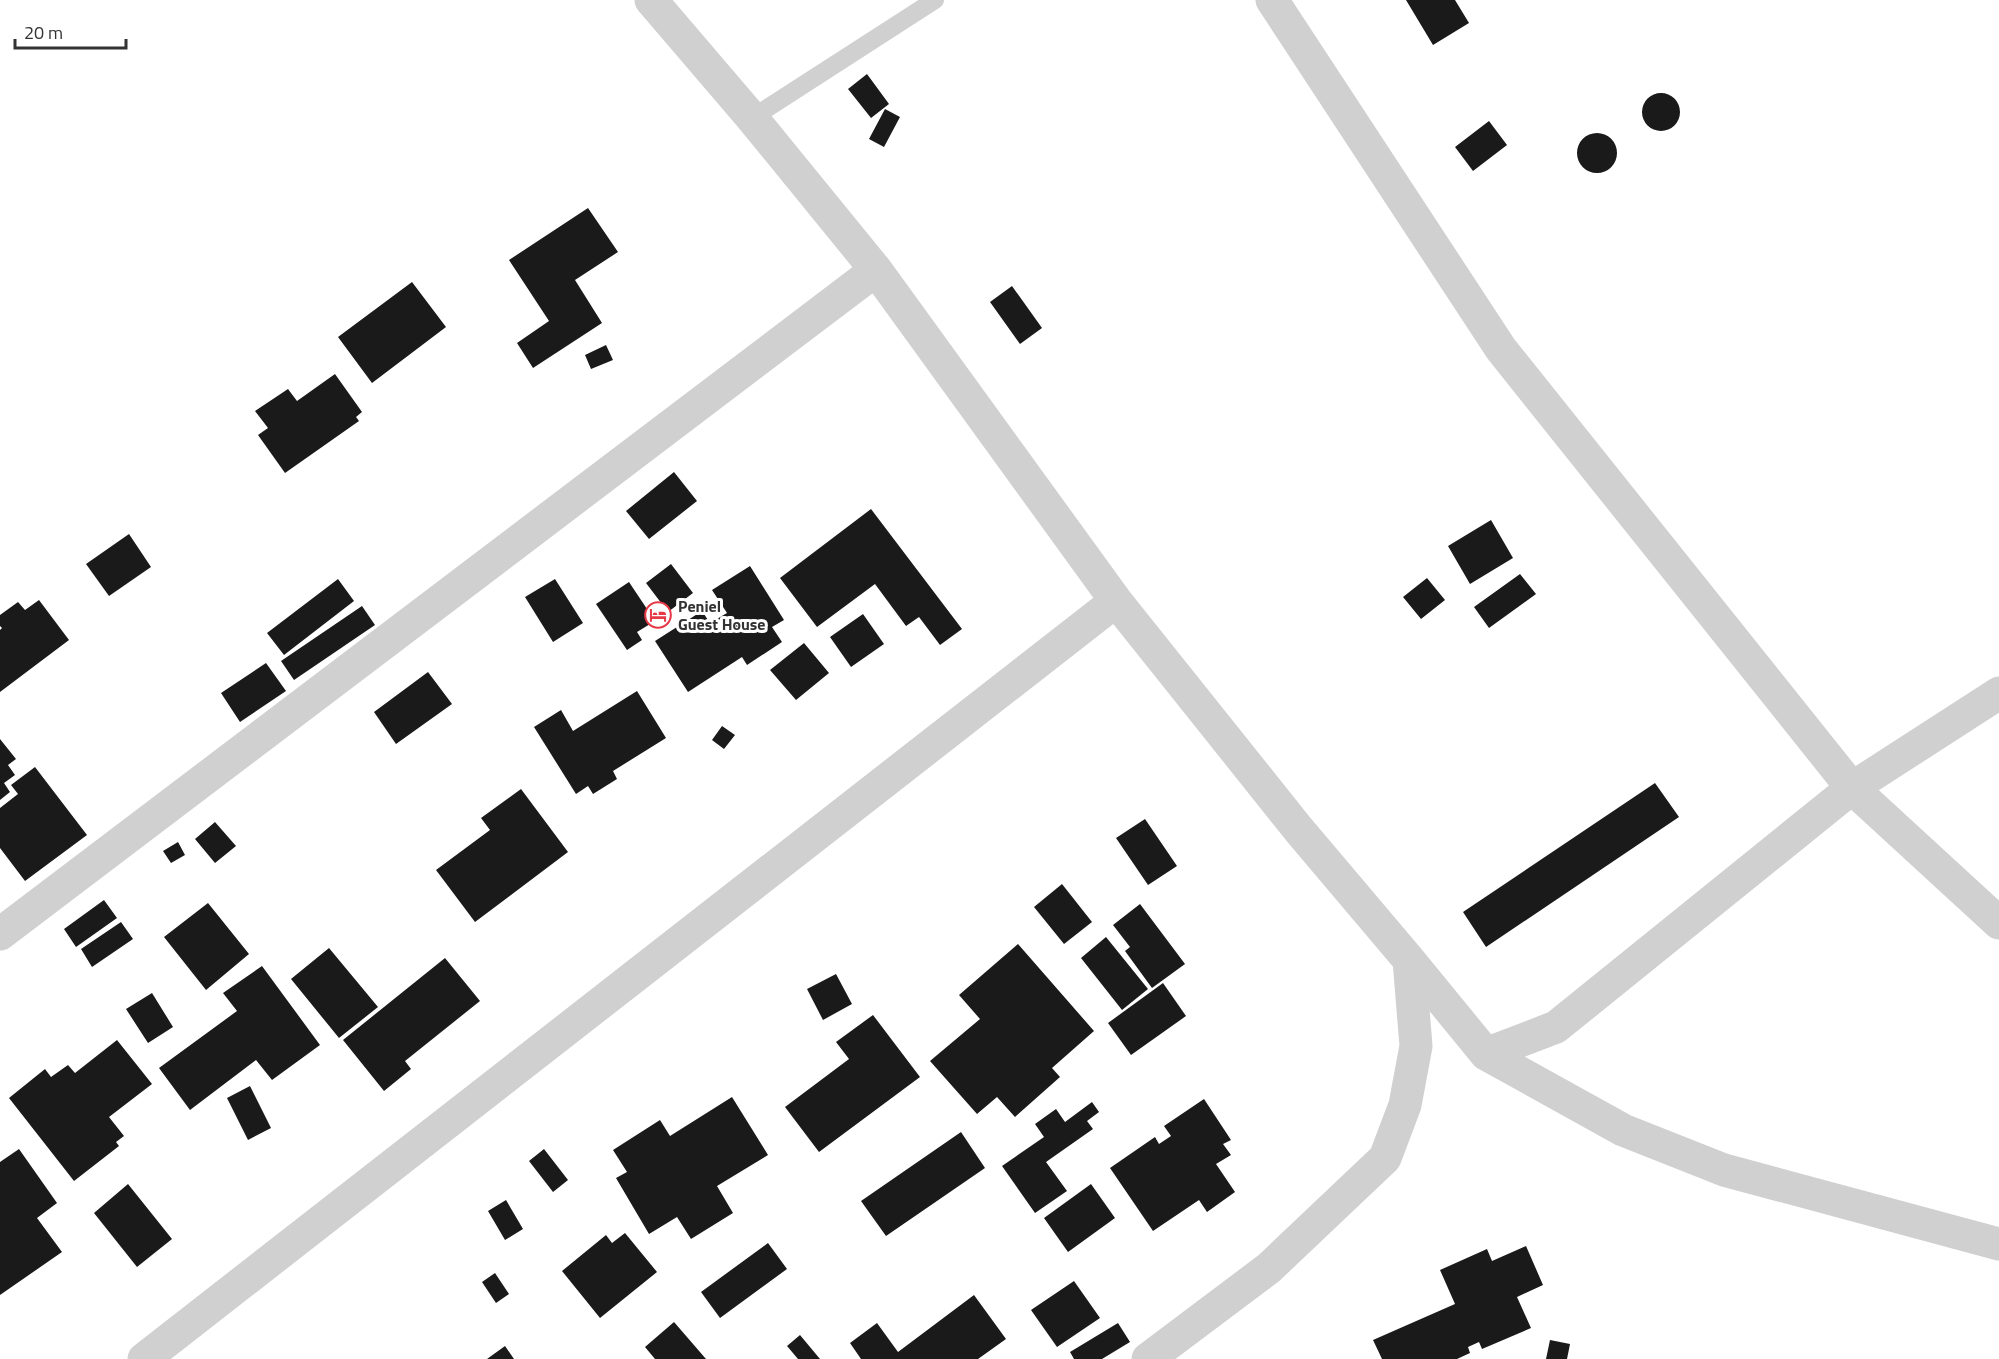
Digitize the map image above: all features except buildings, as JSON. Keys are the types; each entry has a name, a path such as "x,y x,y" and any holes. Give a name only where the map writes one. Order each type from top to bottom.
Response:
{"street":[{"path":"651,0 752,118 876,270 1116,601 1299,830 1486,1054 1623,1130 1724,1170 1999,1244"},
{"path":"1272,0 1501,349 1852,788 1999,923"},
{"path":"0,933 876,270"},
{"path":"144,1359 1116,601"},
{"path":"1486,1054 1556,1027 1852,788 1999,693"},
{"path":"1148,1359 1269,1268 1385,1158 1405,1105 1416,1046 1409,960"}],"lane":[{"path":"752,118 935,0"}],"place":[{"name":"Peniel Guest House","path":"658,615"}]}
